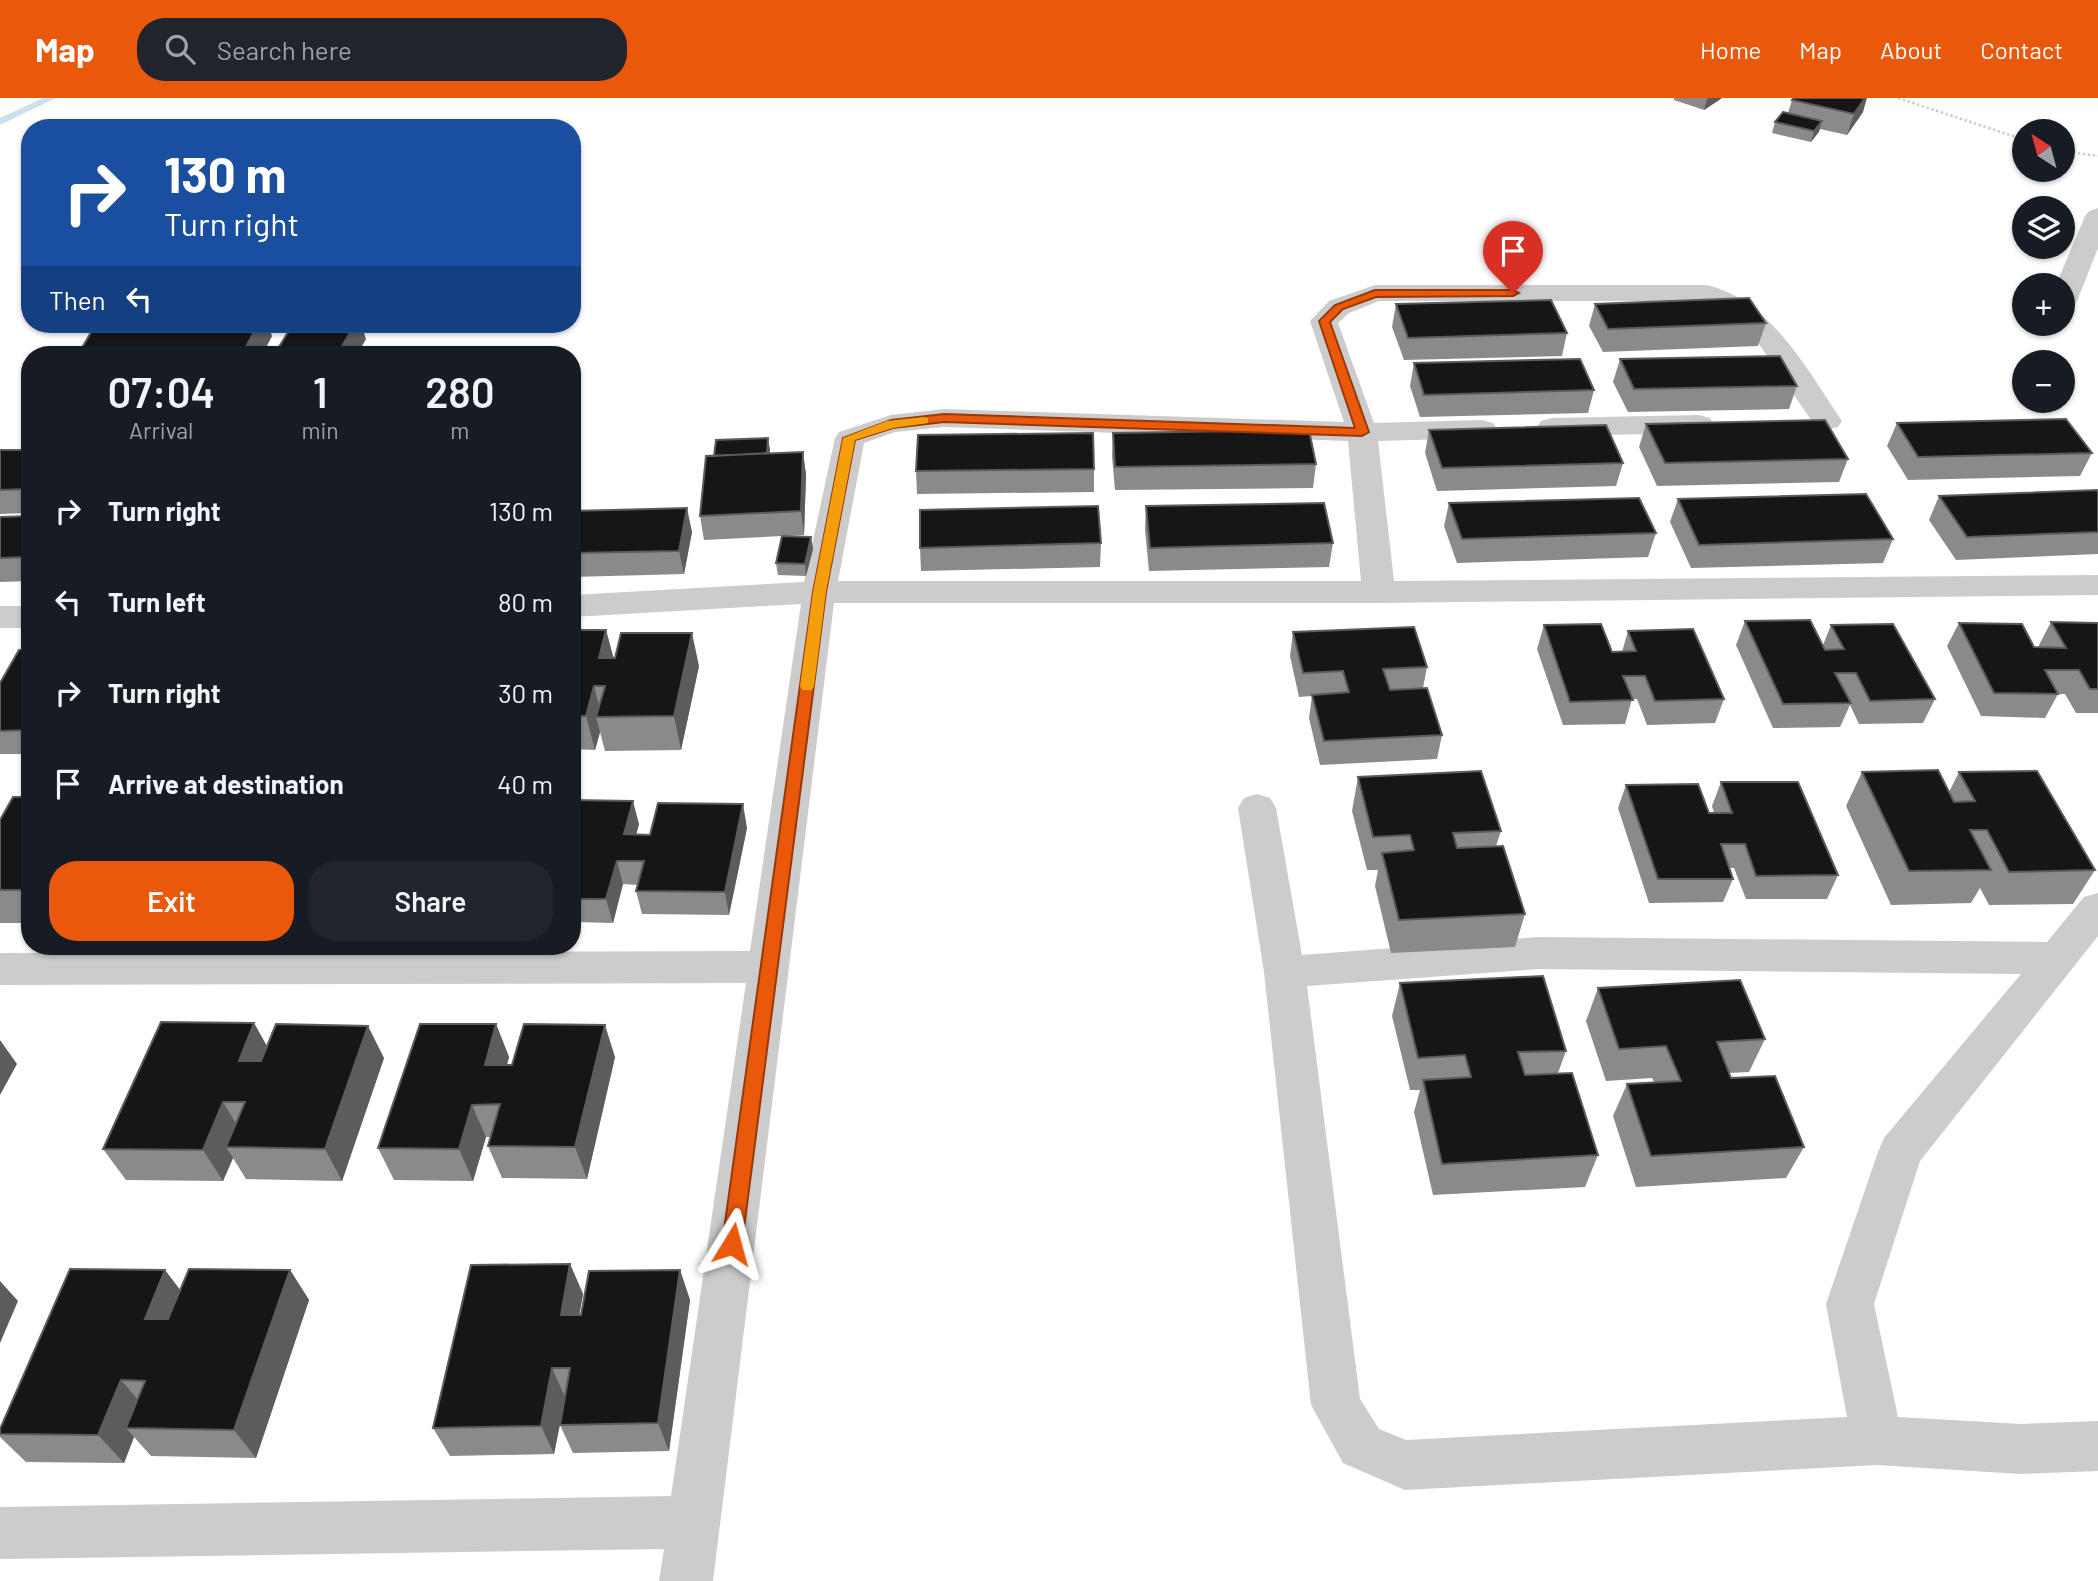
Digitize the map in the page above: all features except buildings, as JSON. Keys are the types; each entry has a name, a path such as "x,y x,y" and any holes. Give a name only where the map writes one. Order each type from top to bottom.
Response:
{"street":[{"path":"2075,273 2098,216"},
{"path":"1379,592 1362,432 1324,321 1339,307 1375,293 1707,293 1742,311 1764,331 1827,421 1786,422"},
{"path":"686,1581 820,592 850,438 891,424 944,418 1362,432 1731,423"},
{"path":"581,605 820,592 1379,592 2098,585"},
{"path":"0,617 21,617"},
{"path":"1257,808 1285,972 1336,1405 1361,1446 1405,1465 1877,1440 2021,1449 2098,1446"},
{"path":"1877,1440 1850,1304 1900,1152 2098,908"},
{"path":"1285,972 1538,953 2057,958"},
{"path":"0,969 769,967"},
{"path":"0,1532 695,1522"}],"path":[{"path":"1898,98 2012,137"},
{"path":"2076,153 2098,156"}],"waterway":[{"path":"0,122 51,98"}],"slow traffic":[{"path":"807,686 820,592 850,438 891,424 924,420"}],"route":[{"path":"732,1244 820,592 850,438 891,424 944,418 1362,432 1324,321 1339,307 1375,293 1513,293"}]}
